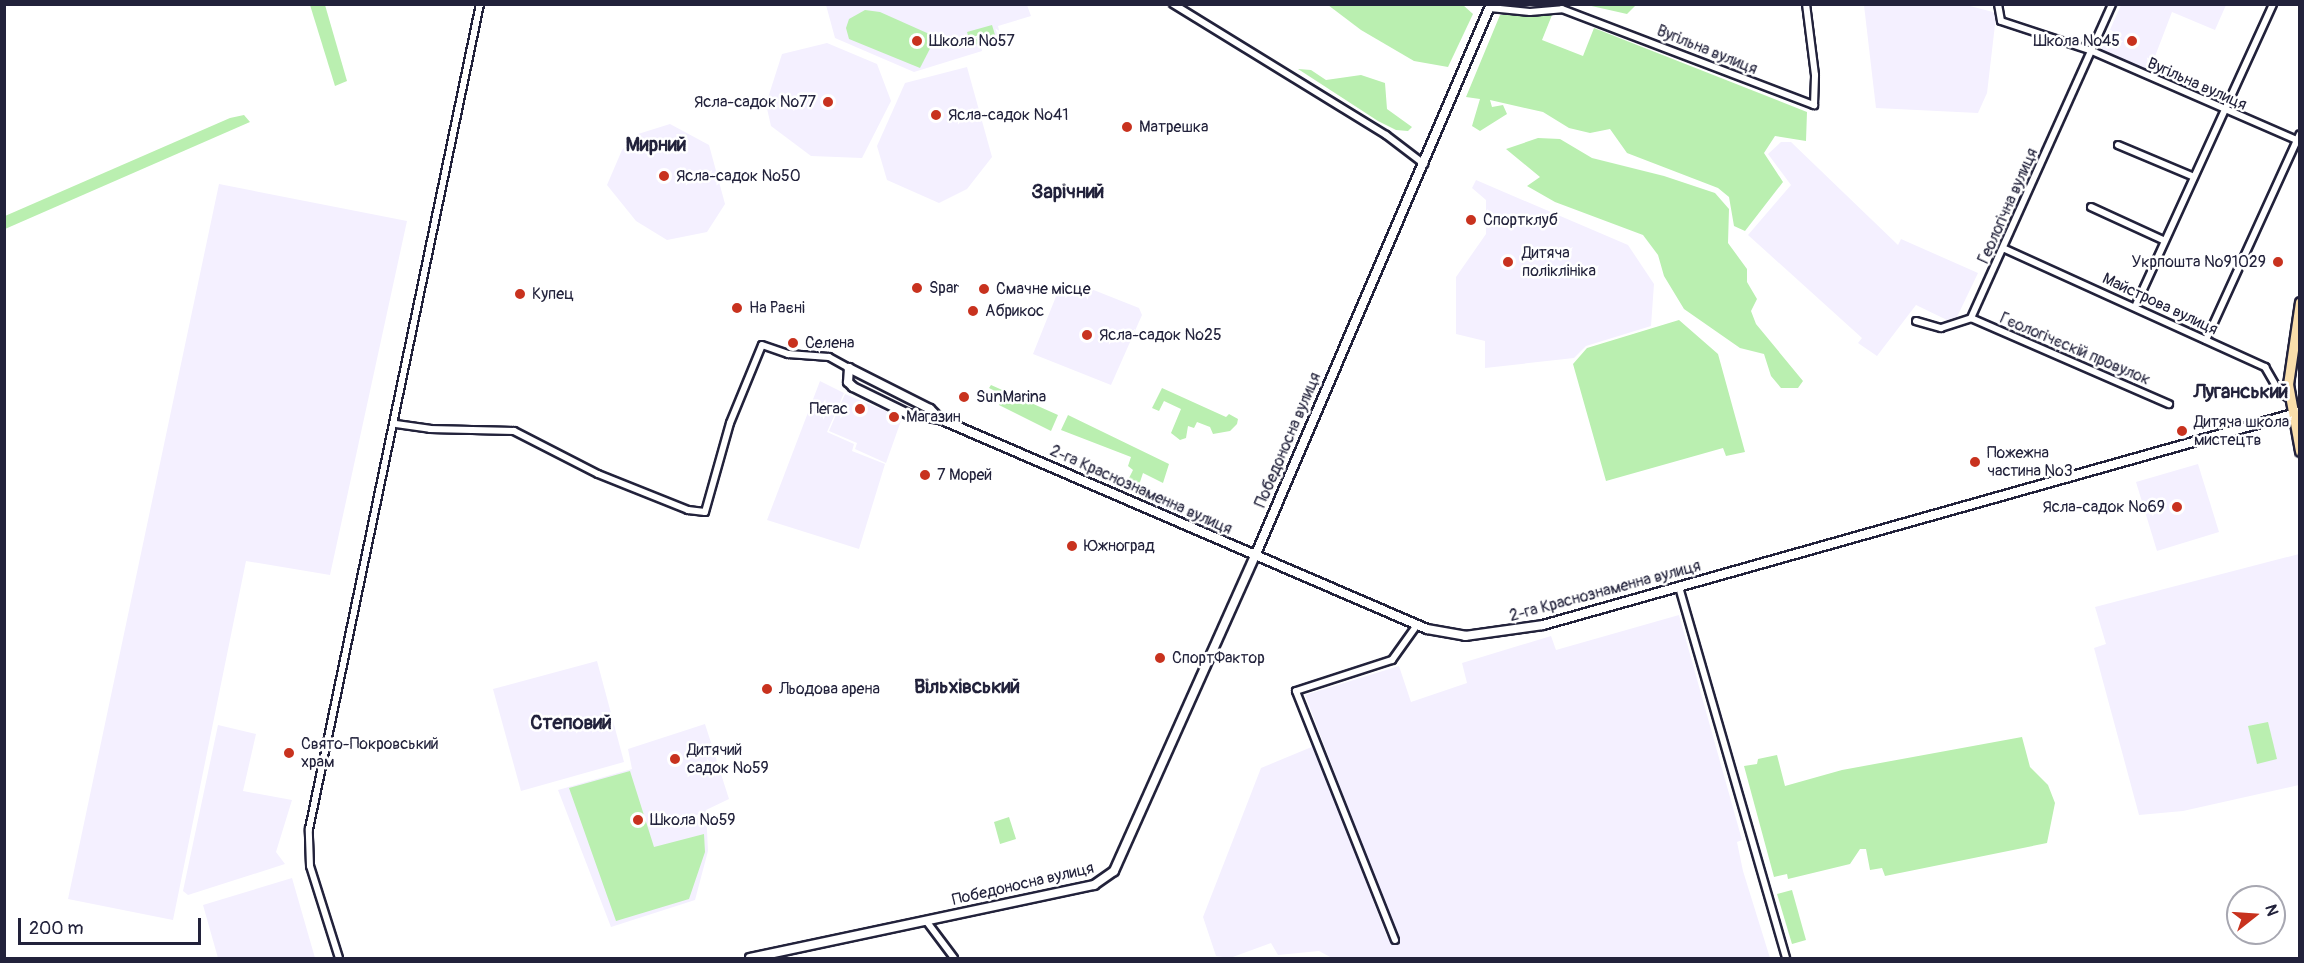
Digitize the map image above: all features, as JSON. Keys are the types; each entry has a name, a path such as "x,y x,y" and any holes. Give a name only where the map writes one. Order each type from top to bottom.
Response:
{"main road":[{"path":"2300,302 2290,349 2290,399 2296,413 2300,451"}],"street":[{"path":"339,958 310,866 309,829 396,424 480,4"},
{"path":"1173,4 1386,135 1424,164"},
{"name":"Вугільна вулиця","path":"1490,6 1530,12 1562,9 1814,105 1815,75 1806,4"},
{"name":"Вугільна вулиця","path":"1998,4 2001,21 2092,51 2224,111 2298,137"},
{"name":"Геологічна вулиця","path":"1971,318 2005,249 2112,4"},
{"path":"2135,308 2273,4"},
{"name":"Победоносна вулиця","path":"750,958 1094,885 1114,871 1255,556 1490,6"},
{"path":"2206,340 2298,137"},
{"path":"2118,145 2194,177"},
{"path":"2091,207 2165,241"},
{"name":"Майстрова вулиця","path":"2005,249 2265,367 2279,391 2290,399"},
{"path":"1916,321 1941,328 1971,318"},
{"name":"Гєологічєскій провулок","path":"1971,318 2169,404"},
{"path":"396,424 430,429 514,431 598,474 688,510 705,512 730,423 762,345 788,354 829,357 849,368"},
{"name":"2-га Краснознаменна вулиця","path":"940,419 930,409 849,368 848,382 853,387 908,414 940,419 1417,625 1465,636 1516,631 2296,413"},
{"path":"1679,587 1786,958"},
{"path":"1395,940 1296,691 1392,660 1417,625"},
{"path":"927,922 954,958"}],"shaded area":[{"name":"Школа №57","path":"826,5 1027,5 1031,16 998,26 1001,38 981,45 982,51 914,72 835,38"},
{"path":"1864,5 1966,5 1993,12 1996,16 1987,93 1978,113 1876,108"},
{"name":"Школа №45","path":"2121,5 2226,5 2215,30 2172,12 2149,72 2100,52"},
{"name":"Ясла-садок №77","path":"827,43 877,64 891,101 862,158 811,156 771,126 766,104 782,54"},
{"name":"Ясла-садок №41","path":"967,67 992,157 967,189 939,203 887,180 877,146 905,83"},
{"name":"Ясла-садок №50","path":"670,124 709,145 725,204 707,232 667,240 636,221 607,185 622,150 638,134"},
{"path":"1781,142 1791,142 1898,245 1901,239 1978,273 1957,317 1947,320 1916,305 1877,356 1858,343 1862,338 1748,235 1791,185 1768,154"},
{"path":"1476,180 1628,245 1654,284 1651,326 1586,346 1574,358 1485,368 1485,341 1456,334 1456,277 1486,234 1486,200 1472,188"},
{"path":"219,184 407,221 330,575 246,561 173,920 68,899"},
{"name":"Ясла-садок №25","path":"1081,285 1139,308 1142,315 1111,385 1033,354 1059,289"},
{"path":"820,381 844,393 827,432 854,444 852,451 885,464 859,549 767,520"},
{"path":"845,394 902,418 886,463 855,449 857,443 829,431"},
{"name":"Ясла-садок №69","path":"2198,464 2219,532 2157,551 2136,482"},
{"path":"2299,554 2299,785 2183,811 2139,815 2094,648 2106,644 2095,607"},
{"path":"1679,615 1742,840 1737,842 1743,871 1770,958 1332,958 1319,951 1278,955 1271,943 1230,958 1216,956 1203,917 1261,768 1314,746 1387,937 1396,933 1305,695 1399,666 1411,702 1467,683 1462,663 1551,636 1556,650"},
{"path":"597,661 624,762 521,791 493,689"},
{"name":"Школа №59","path":"705,724 729,799 706,810 708,851 695,900 611,927 558,790 632,769 628,749"},
{"path":"218,725 256,734 243,791 292,800 276,852 285,864 188,895 183,891"},
{"path":"292,878 315,958 218,958 203,905"}],"green space":[{"path":"310,5 325,5 347,81 335,86"},
{"path":"1328,5 1463,5 1473,14 1448,67 1414,61 1361,30"},
{"path":"1587,5 1636,5 1627,14"},
{"path":"865,10 880,12 936,37 920,68 849,39 846,28 849,19"},
{"path":"1500,15 1552,15 1542,40 1583,56 1594,28 1807,112 1806,141 1775,136 1764,153 1783,182 1745,231 1734,226 1729,197 1718,188 1627,153 1610,129 1590,133 1569,128 1543,112 1490,100 1492,107 1503,105 1507,114 1480,131 1472,126 1480,99 1466,97"},
{"path":"992,25 996,38 971,46 967,32"},
{"path":"1298,69 1311,70 1326,80 1361,75 1385,83 1387,109 1412,127 1408,131 1396,130 1378,121"},
{"path":"244,115 250,122 5,229 5,216 230,118"},
{"path":"1538,138 1560,139 1592,158 1664,176 1715,193 1729,209 1728,243 1747,269 1747,282 1757,299 1751,311 1756,324 1803,381 1798,388 1781,388 1771,376 1764,354 1740,348 1684,309 1664,276 1658,255 1643,235 1555,202 1527,186 1540,177 1506,149"},
{"path":"1679,320 1718,354 1745,452 1726,456 1723,448 1606,481 1573,364 1587,348"},
{"path":"991,385 1058,415 1051,431 999,405 1003,395 989,388"},
{"path":"1162,388 1226,417 1229,414 1238,419 1237,424 1230,431 1213,434 1210,427 1197,422 1194,428 1188,426 1186,438 1180,440 1171,433 1181,409 1164,401 1159,411 1152,408"},
{"path":"1068,415 1169,464 1163,483 1143,473 1139,485 1132,486 1127,482 1133,470 1128,466 1131,457 1061,430"},
{"path":"2268,722 2277,759 2257,764 2248,726"},
{"path":"2022,737 2030,767 2048,785 2055,803 2047,843 1885,876 1882,868 1870,870 1866,849 1860,849 1850,864 1788,879 1787,874 1774,877 1744,766 1757,764 1758,759 1777,755 1785,786 1842,770"},
{"path":"630,771 654,847 704,834 705,852 689,899 616,921 569,788"},
{"path":"1009,817 1016,839 1000,844 994,822"},
{"path":"1792,890 1806,940 1792,944 1777,894"}],"place":[{"name":"Школа №57","path":"917,41"},
{"name":"Школа №45","path":"2132,41"},
{"name":"Ясла-садок №77","path":"828,102"},
{"name":"Ясла-садок №41","path":"936,115"},
{"name":"Матрешка","path":"1127,127"},
{"name":"Ясла-садок №50","path":"664,176"},
{"name":"Спортклуб","path":"1471,220"},
{"name":"Дитяча поліклініка","path":"1508,262"},
{"name":"Укрпошта №91029","path":"2278,262"},
{"name":"Spar","path":"917,288"},
{"name":"Смачне місце","path":"984,289"},
{"name":"Купец","path":"520,294"},
{"name":"На Раєні","path":"737,308"},
{"name":"Абрикос","path":"973,311"},
{"name":"Ясла-садок №25","path":"1087,335"},
{"name":"Селена","path":"793,343"},
{"name":"SunMarina","path":"964,397"},
{"name":"Пегас","path":"860,409"},
{"name":"Магазин","path":"894,417"},
{"name":"Дитяча школа мистецтв","path":"2182,431"},
{"name":"Пожежна частина №3","path":"1975,462"},
{"name":"7 Морей","path":"925,475"},
{"name":"Ясла-садок №69","path":"2177,507"},
{"name":"Южноград","path":"1072,546"},
{"name":"СпортФактор","path":"1160,658"},
{"name":"Льодова арена","path":"767,689"},
{"name":"Свято-Покровський храм","path":"289,753"},
{"name":"Дитячий садок №59","path":"675,759"},
{"name":"Школа №59","path":"638,820"}],"district":[{"name":"Мирний","path":"656,144"},
{"name":"Зарічний","path":"1068,191"},
{"name":"Луганський","path":"2241,391"},
{"name":"Вільхівський","path":"967,686"},
{"name":"Степовий","path":"571,722"}]}
